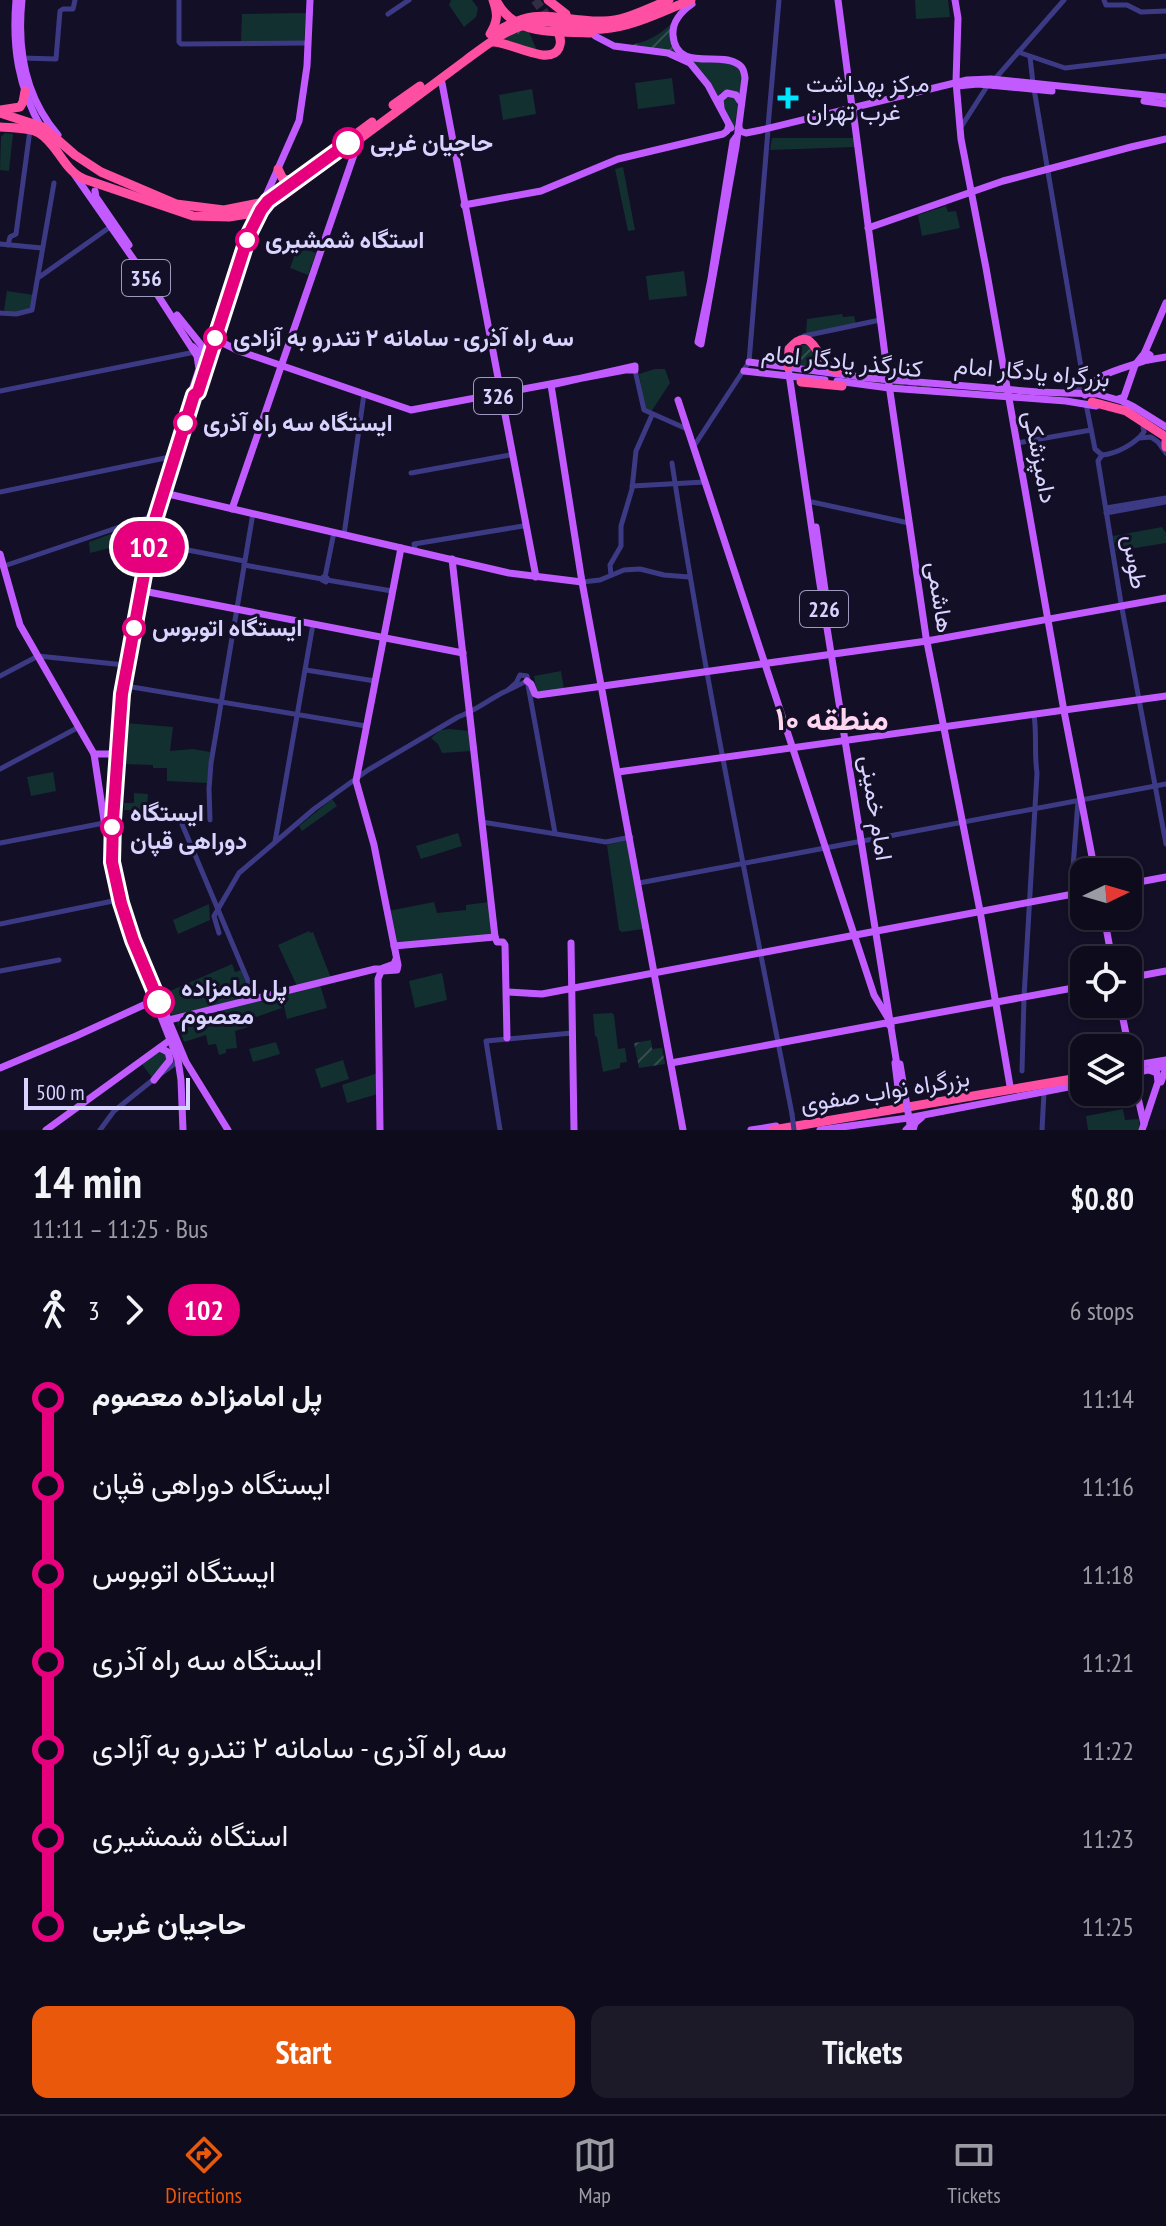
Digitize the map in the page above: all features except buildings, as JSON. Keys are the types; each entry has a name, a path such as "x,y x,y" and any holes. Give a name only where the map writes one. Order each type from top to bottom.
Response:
{"highway":[{"path":"495,0 504,14 520,25 536,30 593,35 624,30 663,11"},
{"path":"489,40 497,20 495,0"},
{"path":"548,0 562,12 585,20"},
{"path":"38,124 40,134 73,173 183,214 222,216 262,206 350,153 359,139 436,88 441,78 509,24 554,15 585,20 614,20 669,0"},
{"path":"176,204 224,210 262,206 292,181 489,40 516,28 550,22 596,29 630,23 691,2"},
{"path":"489,40 538,55 552,55 561,43 556,30"},
{"path":"0,111 20,107 29,93"},
{"path":"0,111 38,124 78,157 108,176 189,210 189,213 183,214"},
{"path":"1,129 38,124"},
{"path":"73,173 66,155 78,157"},
{"path":"278,169 283,179 292,181"},
{"path":"789,372 789,349 797,341 806,340 815,345 824,361 837,372"},
{"path":"801,382 844,385"},
{"name":"بزرگراه یادگار امام","path":"1089,395 1126,411 1166,434"},
{"path":"997,1093 1070,1080"},
{"name":"بزرگراه نواب صفوی","path":"796,1130 997,1093"},
{"name":"بزرگراه نواب صفوی","path":"773,1130 997,1093"},
{"path":"947,1109 962,1100"}],"main road":[{"path":"19,0 22,58 31,107 38,124"},
{"path":"19,0 14,44 38,124"},
{"path":"245,207 267,189 296,126 307,62 309,0"},
{"name":"هاشمی","path":"838,0 888,380 927,641 996,1002 997,1093"},
{"path":"955,0 958,18 956,88 959,130 1009,394"},
{"path":"691,2 674,25 676,46 682,54 692,58 731,61 740,65 745,78 736,147 715,256"},
{"path":"593,35 614,46 662,52 690,63 702,76 736,137"},
{"path":"956,72 966,82 1034,87"},
{"name":"326","path":"441,78 455,160"},
{"path":"981,83 994,80 1049,89 1166,100"},
{"path":"736,137 934,90 956,88 966,82"},
{"name":"326","path":"436,88 468,205 488,331"},
{"path":"724,115 720,102 723,95 734,93 741,104"},
{"path":"739,121 739,130 744,133 768,129"},
{"path":"468,205 541,191 618,159 720,139 729,125"},
{"path":"700,343 736,137"},
{"path":"720,139 732,147"},
{"path":"868,228 1046,169 1166,139"},
{"path":"108,856 126,686 164,493 199,369 220,344 249,234 285,150"},
{"path":"232,509 284,363 350,153"},
{"name":"356","path":"73,173 194,346"},
{"path":"93,202 89,191 92,188 95,191 97,186 104,184"},
{"name":"356","path":"95,191 103,208 194,346 202,367"},
{"name":"326","path":"468,205 488,331 535,577"},
{"path":"1089,395 1099,378 1132,368 1146,356 1166,303"},
{"path":"220,344 284,363"},
{"path":"220,344 284,363 409,409 635,368"},
{"path":"1146,356 1166,355"},
{"name":"کنارگذر یادگار امام","path":"749,362 789,372 888,380 1076,403 1089,395 1143,426 1166,434"},
{"path":"1118,399 1124,397 1132,368"},
{"name":"کنارگذر یادگار امام","path":"744,371 777,375 789,372"},
{"name":"کنارگذر یادگار امام","path":"789,372 801,382"},
{"name":"امام خمینی","path":"789,372 801,382 796,391 803,453 908,1130"},
{"path":"777,375 801,382"},
{"name":"کنارگذر یادگار امام","path":"844,385 888,380"},
{"path":"551,385 582,582 683,1130"},
{"path":"195,391 149,531 125,665 114,754 111,843 126,913 170,1040 228,1130"},
{"path":"1075,393 1080,398 1076,403"},
{"name":"بزرگراه یادگار امام","path":"1009,394 1075,393 1118,399 1139,409 1166,434"},
{"name":"دامپزشکی","path":"1009,394 1081,814 1092,858"},
{"path":"678,400 875,997 890,1022"},
{"name":"امام خمینی","path":"803,453 831,644"},
{"path":"164,493 535,577 582,582"},
{"path":"382,1130 378,976 396,959 374,845 356,778 401,548"},
{"path":"0,554 20,625 95,757 103,823 111,843"},
{"path":"452,559 493,933 497,942 505,944 507,1038"},
{"path":"143,591 463,653"},
{"path":"522,683 530,682 537,695 927,641 1166,598"},
{"path":"532,702 535,697 601,686"},
{"path":"618,772 1166,696"},
{"path":"78,728 91,756 108,856 129,939 169,1020 181,1059 183,1130"},
{"path":"95,757 114,754"},
{"path":"1142,881 1166,877"},
{"path":"507,992 538,994 1070,894"},
{"path":"394,946 493,933"},
{"path":"571,943 574,1130"},
{"path":"169,1020 252,997 375,969 383,971"},
{"path":"1142,975 1166,971"},
{"path":"671,1063 1070,989"},
{"path":"0,1068 157,998"},
{"path":"46,1130 170,1040"},
{"path":"154,1080 170,1060 166,1051 160,1048"},
{"path":"895,1107 904,1095 896,1050"},
{"path":"1142,1064 1164,1062"},
{"path":"1142,1072 1164,1062"},
{"path":"1143,1129 1164,1062"},
{"path":"1143,1129 1158,1082 1157,1073 1149,1070"},
{"path":"181,1080 184,1073 192,1072"},
{"path":"820,1130 927,1114 1024,1084 1070,1076"},
{"path":"997,1093 1024,1095 1070,1084"},
{"path":"904,1095 920,1102"},
{"path":"751,1130 920,1102 962,1100"},
{"path":"1139,1106 1143,1129"},
{"path":"895,1120 908,1130 927,1114"}],"street":[{"path":"22,58 56,59 60,11 73,9 75,0"},
{"path":"179,0 180,44 308,41"},
{"path":"388,14 409,0"},
{"path":"693,447 749,362 779,0"},
{"path":"994,80 1064,0"},
{"path":"1104,0 1106,5 1128,5 1141,12 1166,11"},
{"path":"1018,52 1065,68 1166,56"},
{"name":"طوس","path":"1030,57 1046,169 1089,395 1091,430 1099,453 1122,606 1166,844"},
{"path":"959,130 986,88 981,83"},
{"path":"8,245 10,237 16,234 38,124"},
{"path":"0,313 16,314 32,310 54,183"},
{"path":"37,279 110,227"},
{"path":"0,244 42,248"},
{"path":"804,336 880,320"},
{"path":"0,391 194,346"},
{"path":"635,368 643,408 652,415 687,429"},
{"path":"1089,395 1089,381 1099,378"},
{"path":"1075,393 1082,386 1089,395"},
{"path":"344,535 364,394"},
{"path":"611,575 610,565 621,546 621,526 632,486 635,456 652,415"},
{"path":"676,423 683,416"},
{"path":"1139,438 1144,432 1143,426"},
{"path":"1017,443 1091,430"},
{"path":"1099,453 1116,452 1148,436 1166,453"},
{"path":"411,473 512,455"},
{"path":"0,492 171,457"},
{"path":"672,463 722,757 796,1130"},
{"path":"632,486 705,482"},
{"path":"1106,510 1166,500"},
{"path":"812,502 909,523"},
{"path":"210,820 209,789 220,701 253,513"},
{"path":"4,566 152,516"},
{"path":"137,521 149,531"},
{"path":"415,548 525,525"},
{"path":"324,579 334,532"},
{"path":"152,543 244,565 392,591"},
{"path":"582,582 624,570 640,569 689,577"},
{"path":"275,843 313,624"},
{"path":"0,676 38,656 125,665"},
{"path":"306,670 375,681"},
{"path":"219,933 214,919 235,877 314,809 356,778 522,683 532,702 555,833"},
{"path":"126,686 366,726"},
{"path":"1022,1071 1037,773 1034,715"},
{"path":"0,769 78,728"},
{"path":"639,883 1166,784"},
{"path":"1076,858 1081,814"},
{"path":"482,822 606,842 631,837"},
{"path":"0,843 103,823"},
{"path":"182,824 252,997"},
{"path":"0,924 113,901 117,897"},
{"path":"0,971 59,960"},
{"path":"500,1130 487,1040 572,1033"},
{"path":"100,1130 114,1111 181,1059"},
{"path":"1042,1130 1044,1091"}],"green space":[{"path":"451,0 472,0 478,8 476,17 464,27 449,5"},
{"path":"915,0 948,0 950,17 916,19"},
{"path":"306,13 304,41 241,41 242,14"},
{"path":"679,16 672,32 685,57 622,46 654,37"},
{"path":"524,28 528,30 538,53 499,41"},
{"path":"690,59 734,63 743,72 740,94 726,91 720,93 717,101"},
{"path":"672,78 675,104 638,109 635,83"},
{"path":"532,89 536,114 503,120 499,95"},
{"path":"733,95 738,103 734,130 725,113 722,98"},
{"path":"5,133 13,134 9,171 0,170 1,137"},
{"path":"772,138 854,138 855,147 770,150"},
{"path":"623,167 635,230 628,231 615,169"},
{"path":"946,206 948,212 956,211 960,228 922,236 918,215"},
{"path":"298,246 316,253 308,275 290,268"},
{"path":"684,271 687,296 649,300 646,276"},
{"path":"7,291 34,295 32,308 11,313 4,310"},
{"path":"842,314 843,317 854,316 856,324 806,334 807,319"},
{"path":"804,345 812,348 815,356 812,364 804,367 796,364 793,356 796,348"},
{"path":"665,369 670,383 651,412 645,408 639,374"},
{"path":"138,524 144,529 142,540 90,553 89,542"},
{"path":"1162,527 1166,533 1166,543 1116,551 1113,536"},
{"path":"561,671 564,689 537,694 534,676"},
{"path":"126,723 173,727 170,751 193,749 210,752 207,783 167,781 167,768 123,764"},
{"path":"441,730 470,731 472,751 442,753 431,738"},
{"path":"53,772 56,791 31,796 27,777"},
{"path":"134,793 148,794 147,811 124,810 124,803 134,803"},
{"path":"332,799 337,806 302,831 299,826"},
{"path":"458,833 462,846 421,859 416,846"},
{"path":"627,840 643,929 622,932 619,930 607,845"},
{"path":"434,902 437,913 466,910 466,905 489,902 493,935 396,945 388,911"},
{"path":"209,904 210,920 178,934 173,920"},
{"path":"313,932 331,978 297,986 278,945"},
{"path":"232,964 235,972 241,970 251,997 172,1015 163,994"},
{"path":"442,973 447,1000 415,1008 409,981"},
{"path":"320,985 327,1008 287,1019 281,994"},
{"path":"279,995 282,1008 250,1019 252,1026 235,1031 237,1048 226,1049 226,1053 219,1055 216,1044 208,1045 206,1035 184,1042 177,1021"},
{"path":"612,1013 618,1049 625,1048 627,1062 620,1063 620,1068 603,1072 593,1014"},
{"path":"651,1040 652,1049 662,1048 665,1064 639,1068 634,1043"},
{"path":"276,1042 280,1054 253,1062 249,1049"},
{"path":"161,1050 169,1058 153,1079 142,1064"},
{"path":"343,1060 349,1079 321,1088 315,1069"},
{"path":"378,1073 378,1094 347,1103 342,1085"},
{"path":"1123,1109 1125,1120 1139,1119 1140,1130 1088,1130 1086,1116"}],"tunnel":[{"path":"535,0 550,20"},
{"path":"881,384 934,388"}],"bus line":[{"name":"102","path":"159,1002 133,940 111,852 122,694 153,526 249,234 261,210 268,201 348,143"}],"place":[{"name":"مرکز بهداشت غرب تهران","path":"788,98"},
{"name":"حاجیان غربی","path":"348,143"},
{"name":"استگاه شمشیری","path":"247,240"},
{"name":"سه راه آذری - سامانه ۲ تندرو به آزادی","path":"215,338"},
{"name":"ایستگاه سه راه آذری","path":"185,423"},
{"name":"ایستگاه اتوبوس","path":"134,628"},
{"name":"ایستگاه دوراهی قپان","path":"112,827"},
{"name":"پل امامزاده معصوم","path":"159,1002"}],"district":[{"name":"منطقه ۱۰","path":"832,719"}]}
